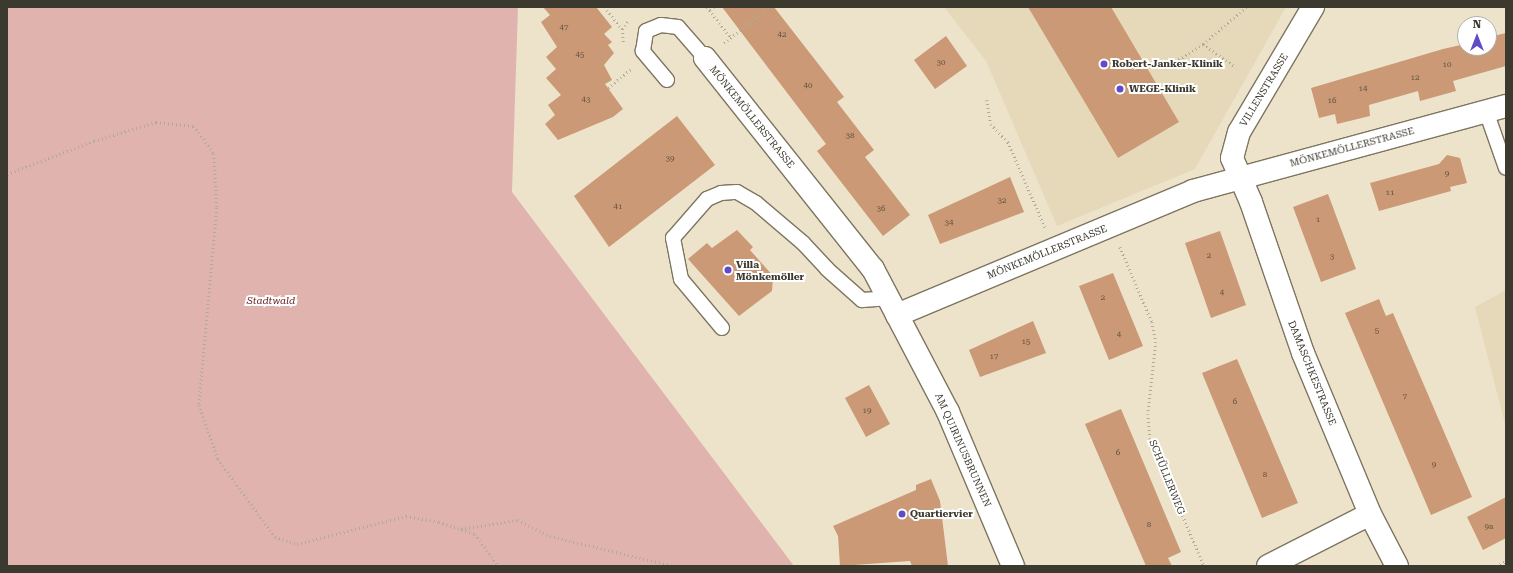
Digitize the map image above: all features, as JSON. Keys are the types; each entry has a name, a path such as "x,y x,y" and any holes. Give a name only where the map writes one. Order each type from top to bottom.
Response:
{"street":[{"name":"VILLENSTRASSE","path":"1238,177 1232,158 1239,132 1313,7"},
{"name":"MÖNKEMÖLLERSTRASSE","path":"705,58 873,269 892,306 1053,249 1193,191 1238,177 1496,109"},
{"name":"DAMASCHKESTRASSE","path":"1238,177 1251,202 1303,354 1370,514 1397,566"},
{"name":"AM QUIRINUSBRUNNEN","path":"892,306 948,412 1013,566"},
{"path":"1268,566 1370,514"}],"lane":[{"path":"666,80 643,51 646,31 661,25 678,27 705,58"},
{"path":"1496,109 1506,168"},
{"path":"722,328 681,279 673,238 707,199 721,193 737,192 756,203 803,243 827,269 862,300 892,306"}],"path":[{"path":"707,7 731,38"},
{"path":"710,10 714,7"},
{"path":"705,58 769,7"},
{"path":"1165,68 1203,44 1246,7"},
{"path":"607,10 622,29"},
{"path":"1203,44 1235,66"},
{"path":"608,88 638,64"},
{"path":"987,100 991,124 1008,142 1053,249"},
{"path":"7,174 94,141 156,122 194,126 214,154 217,208 199,405 218,459 275,537 297,544 406,516 475,534 498,566"},
{"name":"SCHÜLLERWEG","path":"1111,225 1152,322 1156,342 1148,414 1150,438 1204,566"},
{"path":"459,529 518,520 550,536 674,566"},
{"path":"1496,566 1506,561"}],"shaded area":[{"name":"WEGE-Klinik","path":"944,7 1286,7 1195,169 1057,226 986,61"},
{"path":"1506,290 1506,428 1475,307"}],"green space":[{"name":"Stadtwald","path":"7,7 518,7 512,192 794,566 7,566"}],"building":[{"path":"543,7 596,7 612,27 604,34 612,42 608,45 614,53 604,65 612,80 605,84 623,109 613,117 558,140 545,124 555,115 548,105 561,95 546,78 556,69 546,57 557,47 541,22 550,15"},
{"path":"722,7 774,7 844,97 837,102 874,150 865,157 910,215 883,236 817,151 826,144"},
{"name":"Robert-Janker-Klinik","path":"1028,7 1111,7 1179,122 1118,158"},
{"path":"1506,33 1506,66 1453,81 1456,91 1420,101 1418,91 1369,105 1370,116 1337,124 1335,114 1319,118 1311,88 1457,46 1457,56 1497,56 1497,35"},
{"path":"946,36 967,66 935,89 914,60"},
{"path":"677,116 715,165 609,247 574,196"},
{"path":"1447,155 1460,158 1467,183 1450,187 1451,191 1379,211 1370,183 1439,164"},
{"path":"1010,177 1024,212 940,244 928,215"},
{"path":"1328,194 1356,269 1321,282 1293,207"},
{"name":"Villa Mönkemöller","path":"737,230 753,247 750,250 773,276 772,291 739,316 688,259 707,243 712,248"},
{"path":"1220,231 1246,305 1211,318 1185,243"},
{"path":"1113,273 1143,346 1109,360 1079,286"},
{"path":"1379,299 1386,316 1393,313 1472,497 1431,515 1345,313"},
{"path":"1033,321 1046,353 980,377 969,350"},
{"path":"1237,359 1298,503 1262,518 1202,373"},
{"path":"869,385 890,424 866,437 845,398"},
{"path":"1121,409 1181,552 1168,558 1172,566 1146,566 1085,424"},
{"name":"Quartiervier","path":"931,479 940,501 948,566 912,566 910,561 840,566 838,536 833,526 916,490 916,485"},
{"path":"1506,497 1506,538 1483,550 1467,517"}],"place":[{"name":"Robert-Janker-Klinik","path":"1104,64"},
{"name":"WEGE-Klinik","path":"1120,89"},
{"name":"Villa Mönkemöller","path":"728,270"},
{"name":"Quartiervier","path":"902,514"}]}
